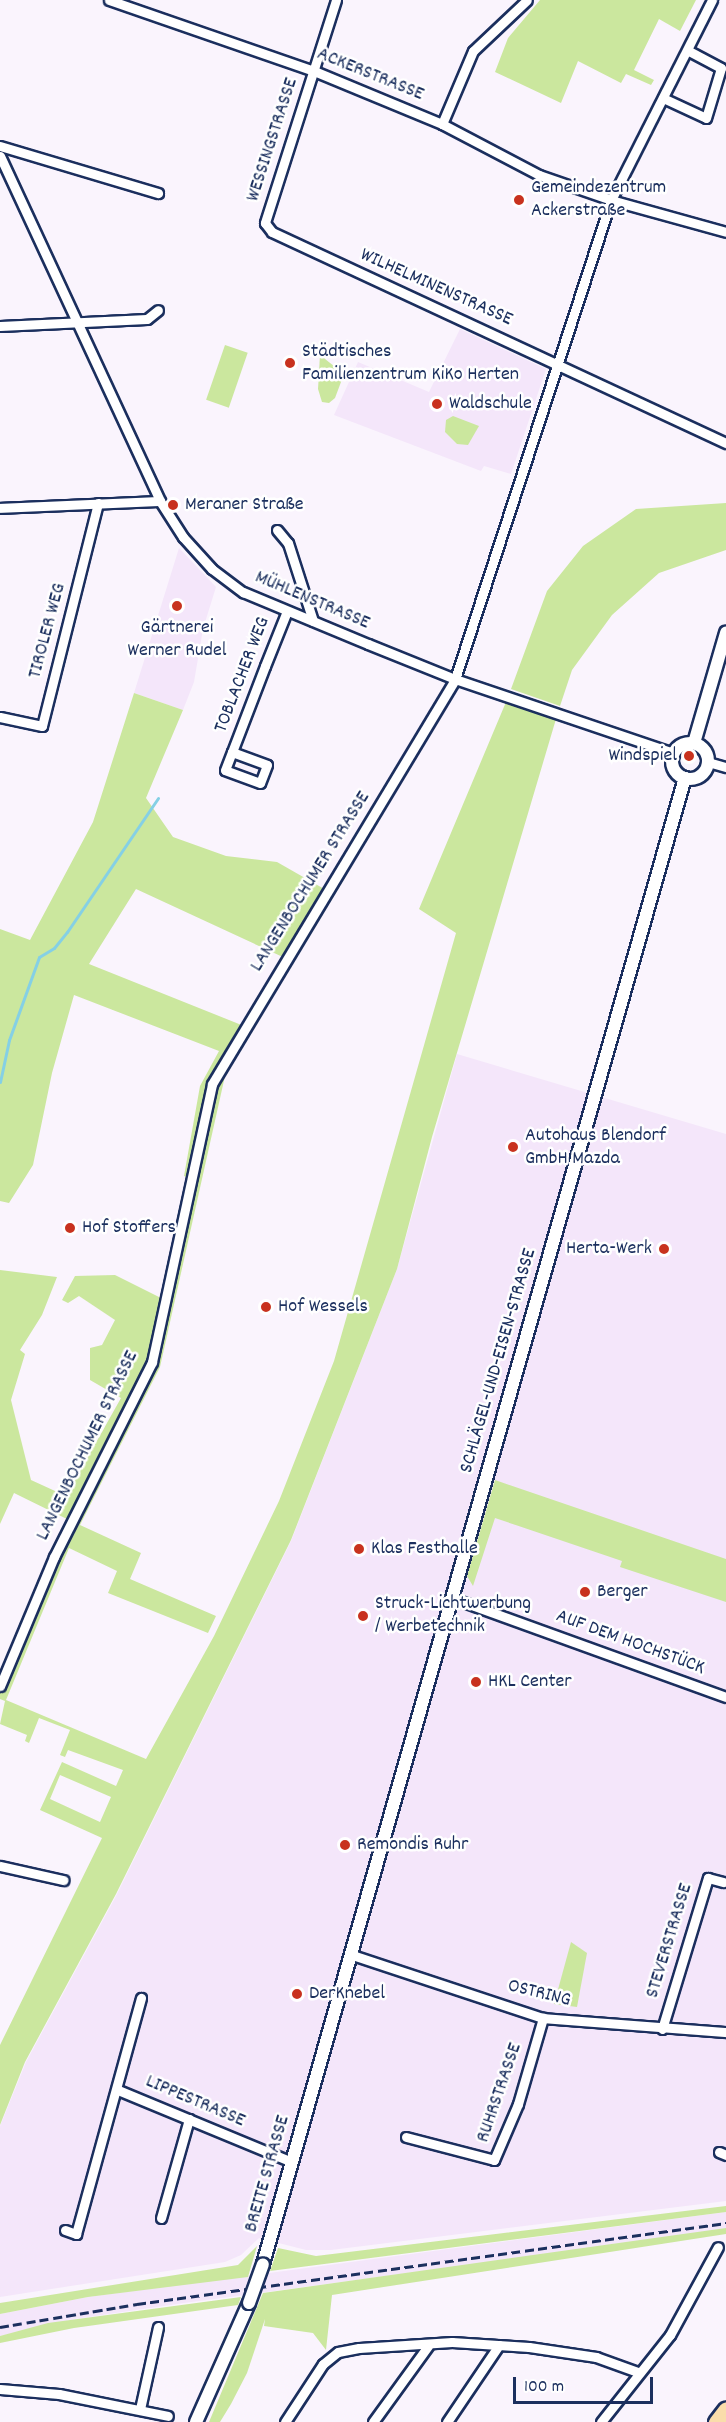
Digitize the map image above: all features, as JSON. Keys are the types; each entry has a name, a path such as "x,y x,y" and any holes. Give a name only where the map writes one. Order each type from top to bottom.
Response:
{"main road":[{"path":"716,2422 726,2409"}],"street":[{"name":"ACKERSTRASSE","path":"109,0 314,71 442,124 539,175 611,200 726,232"},
{"name":"WESSINGSTRASSE","path":"265,223 336,0"},
{"path":"442,124 473,51 527,0"},
{"name":"LANGENBOCHUMER STRASSE","path":"0,1686 54,1557 152,1362 212,1084 455,679 611,200 712,0"},
{"path":"663,98 706,118 721,68 687,50"},
{"path":"0,146 158,193"},
{"name":"MÜHLENSTRASSE","path":"0,156 160,501 183,537 212,569 243,592 455,679 673,753"},
{"name":"WILHELMINENSTRASSE","path":"265,223 272,232 296,244 726,443"},
{"path":"0,326 147,319 158,310"},
{"path":"0,508 160,501"},
{"name":"TIROLER WEG","path":"0,717 42,726 98,503"},
{"path":"277,530 288,543 313,621"},
{"name":"TOBLACHER WEG","path":"232,752 287,611"},
{"path":"694,743 726,633"},
{"path":"694,743 704,750 708,762 700,776 685,778 673,768 673,753 681,745 694,743"},
{"path":"708,762 726,767"},
{"name":"SCHLÄGEL-UND-EISEN-STRASSE","path":"352,1955 455,1599 685,778"},
{"name":"AUF DEM HOCHSTÜCK","path":"455,1599 726,1697"},
{"path":"0,1866 63,1880"},
{"name":"STEVERSTRASSE","path":"662,2029 708,1878 723,1882"},
{"name":"OSTRING","path":"352,1955 543,2018 662,2029 726,2032"},
{"name":"BREITE STRASSE","path":"194,2422 207,2399 249,2303 263,2264 352,1955"},
{"name":"LIPPESTRASSE","path":"65,2230 76,2234 118,2090 141,1998"},
{"name":"RUHRSTRASSE","path":"406,2137 494,2160 518,2104 543,2018"},
{"name":"LIPPESTRASSE","path":"118,2090 292,2162"},
{"path":"161,2218 189,2119"},
{"path":"601,2422 676,2326 718,2247"},
{"path":"140,2409 158,2327"},
{"path":"285,2422 322,2364 338,2352 359,2348 428,2346 452,2342 499,2345 596,2357 638,2372"},
{"path":"447,2422 499,2345"},
{"path":"373,2422 428,2346"},
{"path":"0,2389 140,2409 168,2416"}],"shaded area":[{"name":"Waldschule","path":"460,329 546,369 511,474 484,466 481,471 334,415 358,362 429,392"},
{"path":"179,548 216,587 203,629 194,682 183,710 134,693"},
{"path":"457,1054 726,1134 726,2201 331,2250 306,2250 259,2238 241,2255 225,2262 0,2297 0,2126 26,2062 116,1896 291,1541 397,1269"},
{"path":"726,2212 726,2228 701,2234 184,2303 75,2319 0,2336 0,2314 88,2297"}],"green space":[{"path":"540,0 696,0 680,31 659,19 634,70 654,80 651,85 626,74 621,83 578,61 561,103 495,72 508,38"},
{"path":"225,345 248,353 229,408 206,400"},
{"path":"320,355 344,374 335,398 329,403 322,402 318,389"},
{"path":"453,416 479,426 468,445 457,444 445,432 446,420"},
{"path":"726,503 726,550 659,573 612,615 572,670 560,706 511,689 547,591 583,546 636,509"},
{"path":"134,693 183,710 146,798 173,837 226,856 277,862 326,890 338,872 346,876 225,1076 160,1367 80,1525 141,1553 130,1579 216,1616 208,1633 108,1593 117,1571 69,1548 6,1700 146,1759 214,1636 279,1501 334,1361 456,933 419,909 506,702 556,719 432,1137 397,1269 291,1540 116,1894 25,2062 0,2125 0,2045 102,1838 40,1810 62,1762 116,1786 123,1770 68,1750 65,1757 60,1755 70,1730 39,1718 29,1743 25,1741 27,1735 0,1724 5,1701 0,1699 0,1686 73,1522 14,1493 0,1524 0,1270 57,1277 42,1315 20,1350 25,1354 11,1400 31,1480 66,1496 121,1398 90,1380 90,1348 102,1345 115,1320 79,1296 68,1303 62,1300 75,1276 115,1275 165,1300 192,1179 184,1176 200,1086 219,1051 74,995 52,1073 33,1165 9,1203 0,1201 0,929 30,940 93,822","holes":["136,889 285,958 244,1026 89,964","60,1775 111,1797 100,1822 50,1799"]},
{"path":"495,1480 726,1559 726,1602 620,1567 622,1561 495,1518 473,1586 467,1576"},
{"path":"571,1942 587,1953 577,2007 554,2004"},
{"path":"726,2206 726,2212 270,2271 278,2248 316,2256"},
{"path":"726,2228 726,2234 332,2295 326,2350 313,2333 264,2326 265,2319 247,2373 231,2404 220,2422 209,2422 263,2293"},
{"path":"257,2246 248,2277 88,2297 0,2314 0,2303 238,2265"},
{"path":"241,2297 238,2305 74,2328 0,2343 0,2336 48,2323"}],"waterway":[{"path":"0,1082 9,1040 39,957 54,948 67,932 158,798"}],"railway":[{"path":"0,2327 137,2304 726,2223"}],"place":[{"name":"Gemeindezentrum Ackerstraße","path":"519,200"},
{"name":"Städtisches Familienzentrum KiKo Herten","path":"290,363"},
{"name":"Waldschule","path":"437,404"},
{"name":"Meraner Straße","path":"173,505"},
{"name":"Gärtnerei Werner Rudel","path":"177,606"},
{"name":"Windspiel","path":"689,756"},
{"name":"Autohaus Blendorf GmbH Mazda","path":"513,1147"},
{"name":"Hof Stoffers","path":"70,1228"},
{"name":"Herta-Werk","path":"664,1249"},
{"name":"Hof Wessels","path":"266,1307"},
{"name":"Klas Festhalle","path":"359,1549"},
{"name":"Berger","path":"585,1592"},
{"name":"Struck-Lichtwerbung / Werbetechnik","path":"363,1616"},
{"name":"HKL Center","path":"476,1682"},
{"name":"Remondis Ruhr","path":"345,1845"},
{"name":"DerKnebel","path":"297,1994"}]}
